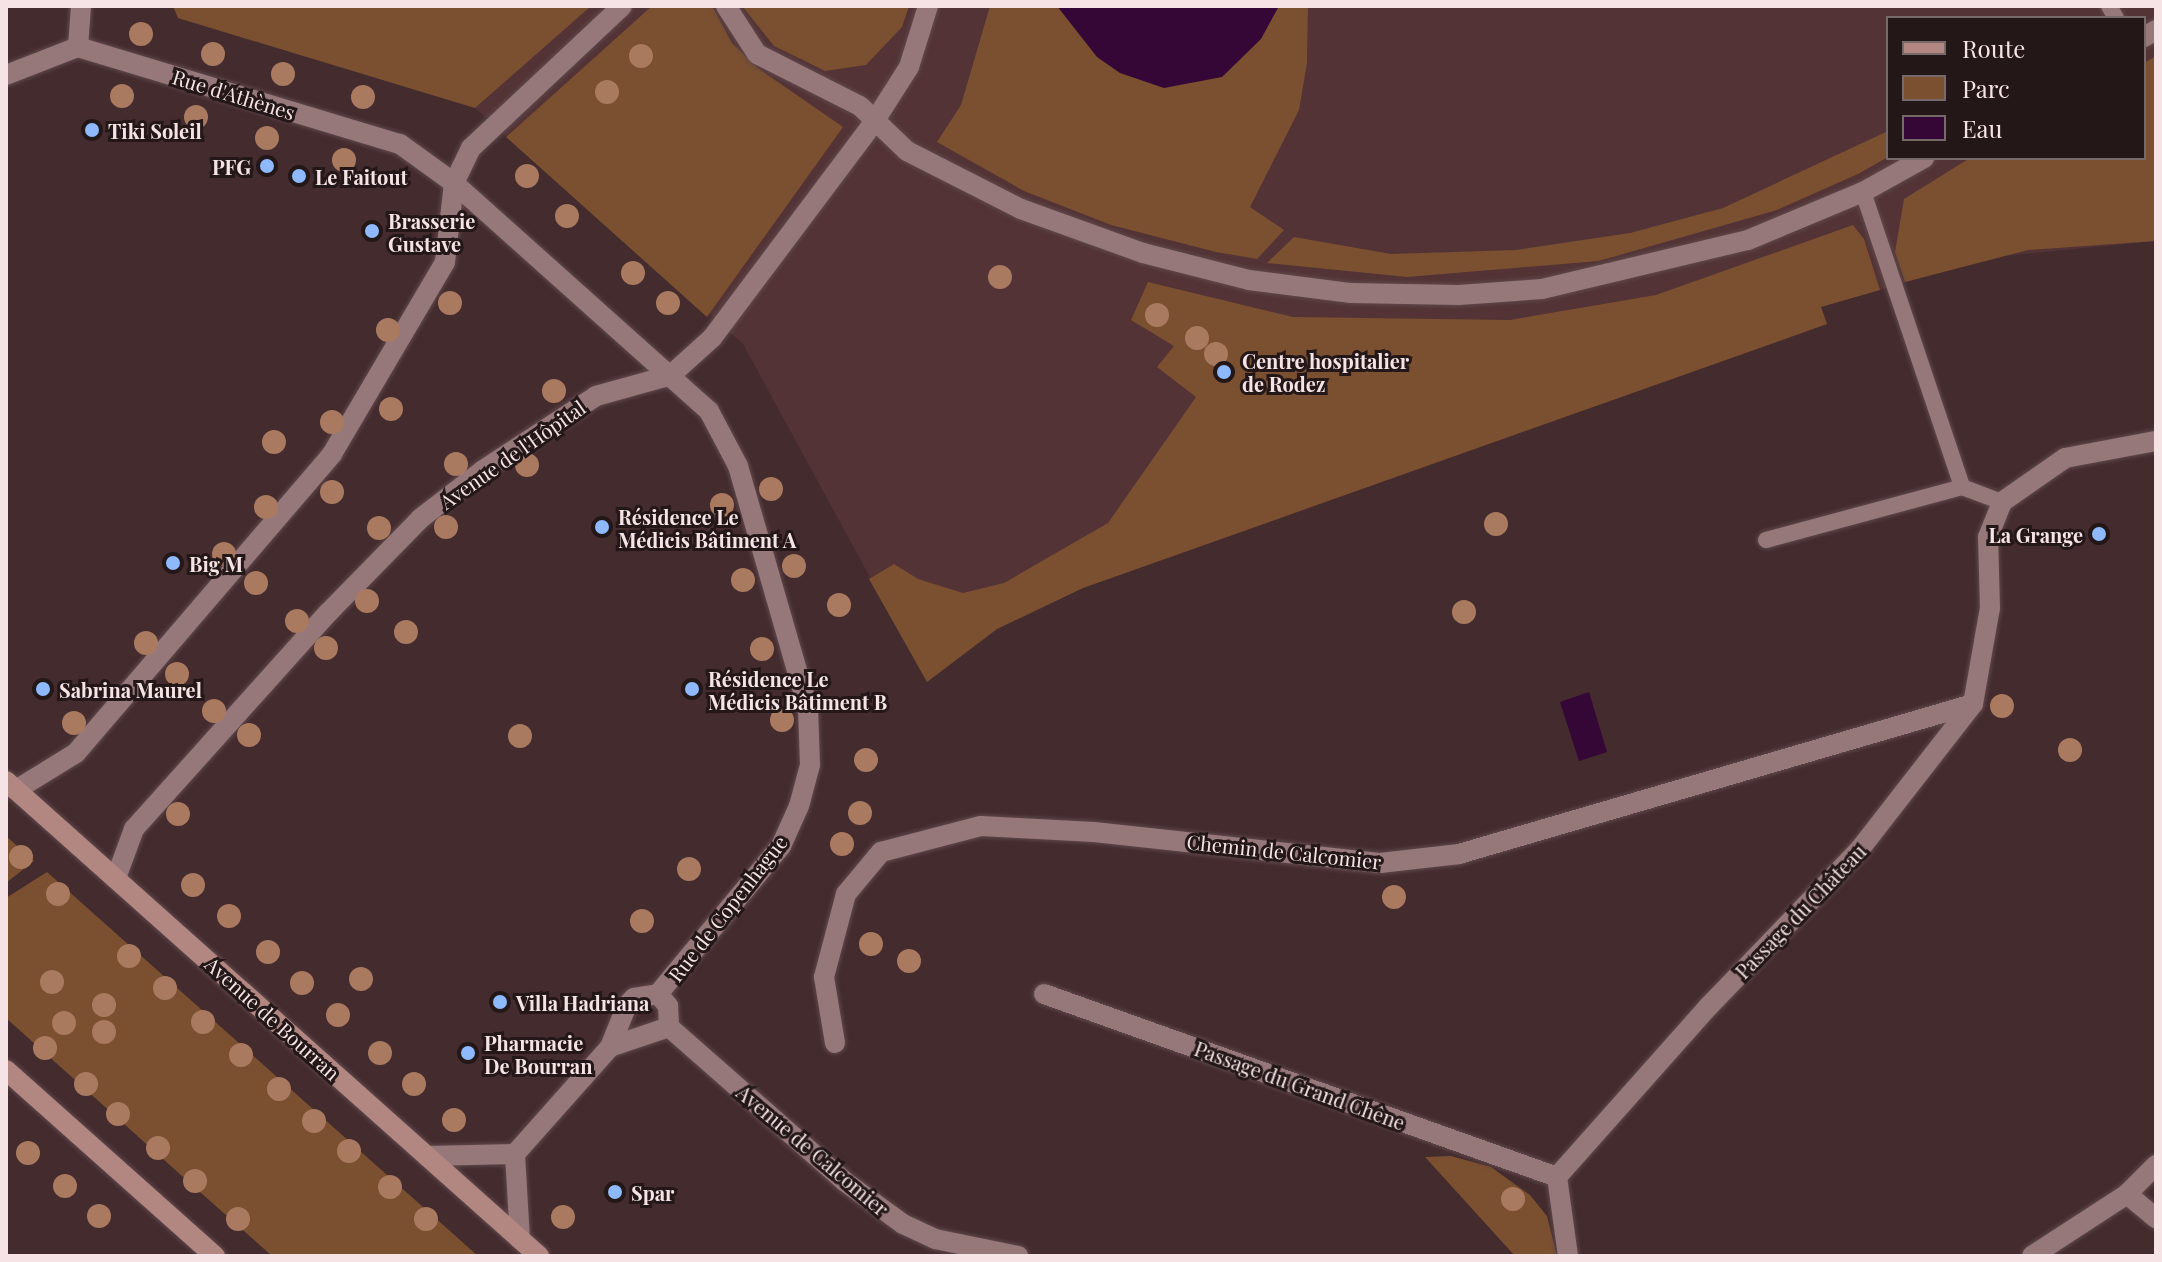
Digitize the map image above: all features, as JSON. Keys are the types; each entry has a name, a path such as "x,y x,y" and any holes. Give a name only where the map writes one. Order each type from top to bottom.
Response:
{"main road":[{"name":"Avenue de Bourran","path":"11,786 539,1256"},
{"path":"6,1070 215,1256"}],"street":[{"path":"6,75 78,47 81,6"},
{"path":"11,786 76,753 332,454 445,262 454,183 471,148 622,6"},
{"path":"726,6 757,54 860,106 907,151 1021,209 1129,248 1249,280 1351,293 1459,295 1542,289 1630,272 1748,240 1863,192 1920,160"},
{"name":"Avenue de l'Hôpital","path":"116,878 134,829 328,613 421,518 483,470 596,396 671,375 712,338 874,122 909,67 928,6"},
{"name":"Rue d'Athènes","path":"78,47 400,144 454,183 671,375"},
{"name":"Rue de Copenhague","path":"515,1154 610,1047 627,1005 634,998 658,994 781,846 799,806 810,765 808,708 738,466 709,411 671,375"},
{"path":"2002,502 2065,458 2156,441"},
{"name":"Passage du Château","path":"1557,1177 1709,1006 1860,849 1973,704 1990,608 1988,537 2002,502"},
{"name":"Chemin de Calcomier","path":"835,1043 824,977 846,894 881,852 981,826 1094,832 1380,863 1459,854 1973,704"},
{"name":"Rue de Copenhague","path":"610,1047 669,1027 668,1006 658,994"},
{"name":"Passage du Grand Chêne","path":"1044,994 1557,1177"},
{"name":"Avenue de Calcomier","path":"669,1027 893,1217 935,1239 1018,1256"},
{"path":"427,1156 515,1154 520,1239"},
{"path":"2032,1256 2127,1194 2156,1165"},
{"path":"1557,1177 1568,1256"},
{"path":"2127,1194 2156,1218"}],"lane":[{"path":"1863,192 1962,487"},
{"path":"1766,540 1962,487 2002,502"}],"shaded area":[{"name":"Centre hospitalier de Rodez","path":"173,6 2156,6 2156,241 1993,257 1821,307 1827,324 1083,588 997,629 927,682 743,344 475,108 178,18"}],"green space":[{"path":"173,6 591,6 475,108 178,18"},
{"path":"652,6 712,6 732,43 759,69 843,127 707,317 506,137"},
{"path":"742,6 909,6 902,27 866,65 825,71 774,46"},
{"path":"990,6 1308,6 1307,63 1299,110 1250,207 1284,230 1257,259 1216,252 1111,225 1024,191 937,142 961,105"},
{"path":"2156,56 2156,241 2028,250 1905,282 1895,252 1904,199 1967,160 2146,160 2146,62"},
{"path":"1886,132 1886,158 1858,174 1777,210 1599,261 1407,277 1267,263 1294,237 1391,254 1516,250 1630,233 1723,208"},
{"path":"1853,225 1864,239 1880,290 1821,307 1827,324 1083,588 997,629 927,682 869,579 894,564 918,579 963,593 1004,583 1108,523 1196,397 1157,367 1174,346 1131,320 1148,282 1293,317 1510,320 1656,295"},
{"path":"6,836 34,861 6,883"},
{"path":"47,872 478,1256 272,1256 182,1176 6,1018 6,898"},
{"path":"1451,1156 1491,1167 1530,1195 1547,1216 1557,1256 1515,1256 1425,1157"}],"water":[{"path":"1057,6 1279,6 1261,39 1222,77 1164,88 1120,73 1097,57"},
{"path":"1589,692 1607,752 1579,761 1560,702"}],"place":[{"name":"Tiki Soleil","path":"92,130"},
{"name":"PFG","path":"267,166"},
{"name":"Le Faitout","path":"299,176"},
{"name":"Brasserie Gustave","path":"372,231"},
{"name":"Centre hospitalier de Rodez","path":"1224,372"},
{"name":"Résidence Le Médicis Bâtiment A","path":"602,527"},
{"name":"La Grange","path":"2099,534"},
{"name":"Big M","path":"173,563"},
{"name":"Sabrina Maurel","path":"43,689"},
{"name":"Résidence Le Médicis Bâtiment B","path":"692,689"},
{"name":"Villa Hadriana","path":"500,1002"},
{"name":"Pharmacie De Bourran","path":"468,1053"},
{"name":"Spar","path":"615,1192"}]}
